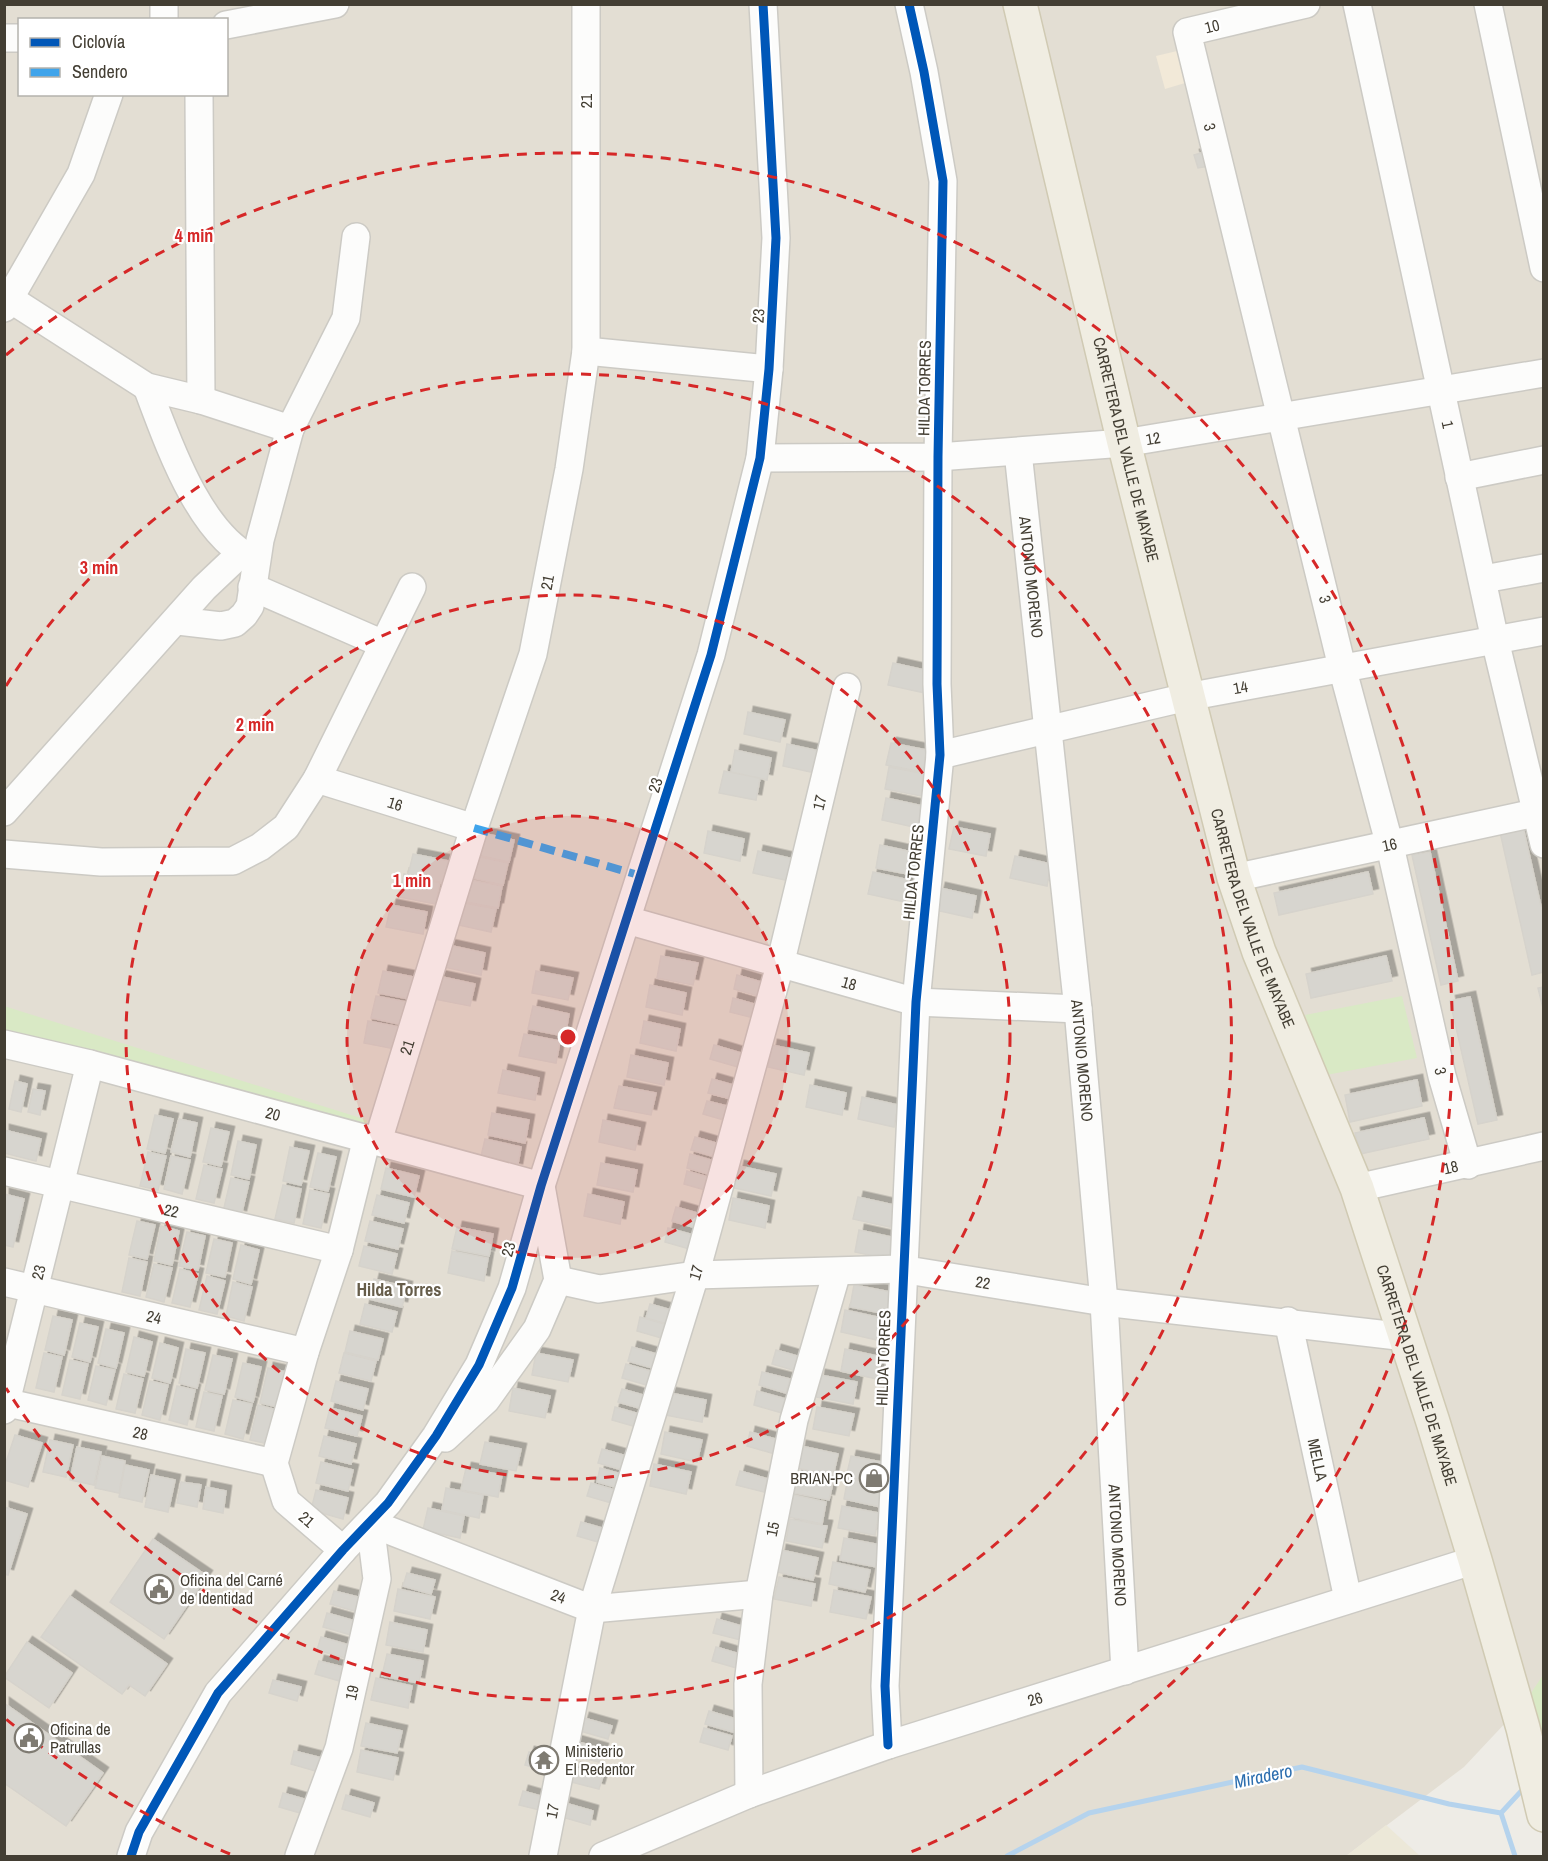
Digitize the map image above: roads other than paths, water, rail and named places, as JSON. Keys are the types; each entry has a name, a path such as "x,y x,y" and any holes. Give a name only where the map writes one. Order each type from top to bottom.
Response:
{"main road":[{"name":"CARRETERA DEL VALLE DE MAYABE","path":"1020,4 1124,443 1234,878 1258,952 1357,1188 1406,1336 1475,1560 1523,1728 1542,1806"}],"street":[{"path":"228,25 335,4"},
{"name":"21","path":"342,1550 286,1501 274,1463 305,1352 339,1250 372,1139 533,654 569,469 585,351 586,4"},
{"name":"23","path":"131,1857 139,1832 218,1693 342,1550 370,1523 414,1466 479,1365 512,1288 541,1186 711,655 760,458 770,369 776,238 763,4"},
{"name":"HILDA TORRES","path":"888,1745 885,1686 902,1269 916,1002 940,755 937,684 938,457 943,181 924,72 909,4"},
{"name":"10","path":"1187,32 1306,4"},
{"name":"1","path":"1357,4 1484,579 1495,640 1539,812 1544,844"},
{"path":"1488,4 1544,268"},
{"name":"3","path":"1187,32 1342,667 1389,846 1442,1076 1468,1165"},
{"path":"108,96 81,174 8,294 147,387 201,400 290,429"},
{"path":"199,96 201,400"},
{"path":"178,621 221,626 235,623 250,606 250,568 260,540 290,429 346,318 356,237"},
{"path":"585,351 770,369"},
{"name":"12","path":"760,458 938,457 1124,443 1544,373"},
{"path":"147,387 178,468 203,511 250,568 383,644"},
{"name":"ANTONIO MORENO","path":"1017,452 1078,1009 1104,1302 1125,1671"},
{"path":"1460,477 1544,460"},
{"path":"4,812 178,621 204,588 250,568"},
{"path":"1484,579 1544,568"},
{"path":"4,854 101,862 233,861 260,848 286,827 317,779 412,587"},
{"name":"14","path":"940,755 1187,697 1544,631"},
{"name":"17","path":"543,1857 592,1609 695,1275 780,965 848,687"},
{"name":"16","path":"317,779 474,828"},
{"name":"16","path":"1234,878 1539,812"},
{"name":"18","path":"627,920 916,1002 1078,1009"},
{"name":"20","path":"4,1044 90,1064 541,1186"},
{"name":"23","path":"5,1405 90,1064"},
{"name":"18","path":"1357,1188 1468,1165 1544,1146"},
{"name":"22","path":"4,1171 339,1250"},
{"name":"23","path":"414,1466 486,1400 537,1329 558,1280 541,1186"},
{"name":"22","path":"558,1280 599,1289 695,1275 902,1269 1104,1302 1406,1336"},
{"name":"15","path":"749,1794 748,1684 759,1594 794,1420 837,1272"},
{"name":"24","path":"4,1282 305,1352"},
{"name":"MELLA","path":"1288,1321 1348,1599"},
{"name":"28","path":"5,1405 274,1463"},
{"name":"24","path":"370,1523 592,1609 759,1594"},
{"name":"19","path":"299,1857 339,1748 377,1579 370,1523"},
{"name":"26","path":"603,1857 749,1794 888,1745 1475,1560"}],"waterway":[{"name":"Miradero","path":"1007,1856 1089,1813 1302,1767 1449,1804 1501,1813"},
{"name":"Miradero","path":"1501,1813 1525,1787"},
{"path":"1501,1813 1515,1856"}],"place":[{"name":"BRIAN-PC","path":"874,1478"},
{"name":"Oficina del Carné de Identidad","path":"159,1589"},
{"name":"Oficina de Patrullas","path":"29,1738"},
{"name":"Ministerio El Redentor","path":"544,1760"}],"district":[{"name":"Hilda Torres","path":"399,1289"}]}
